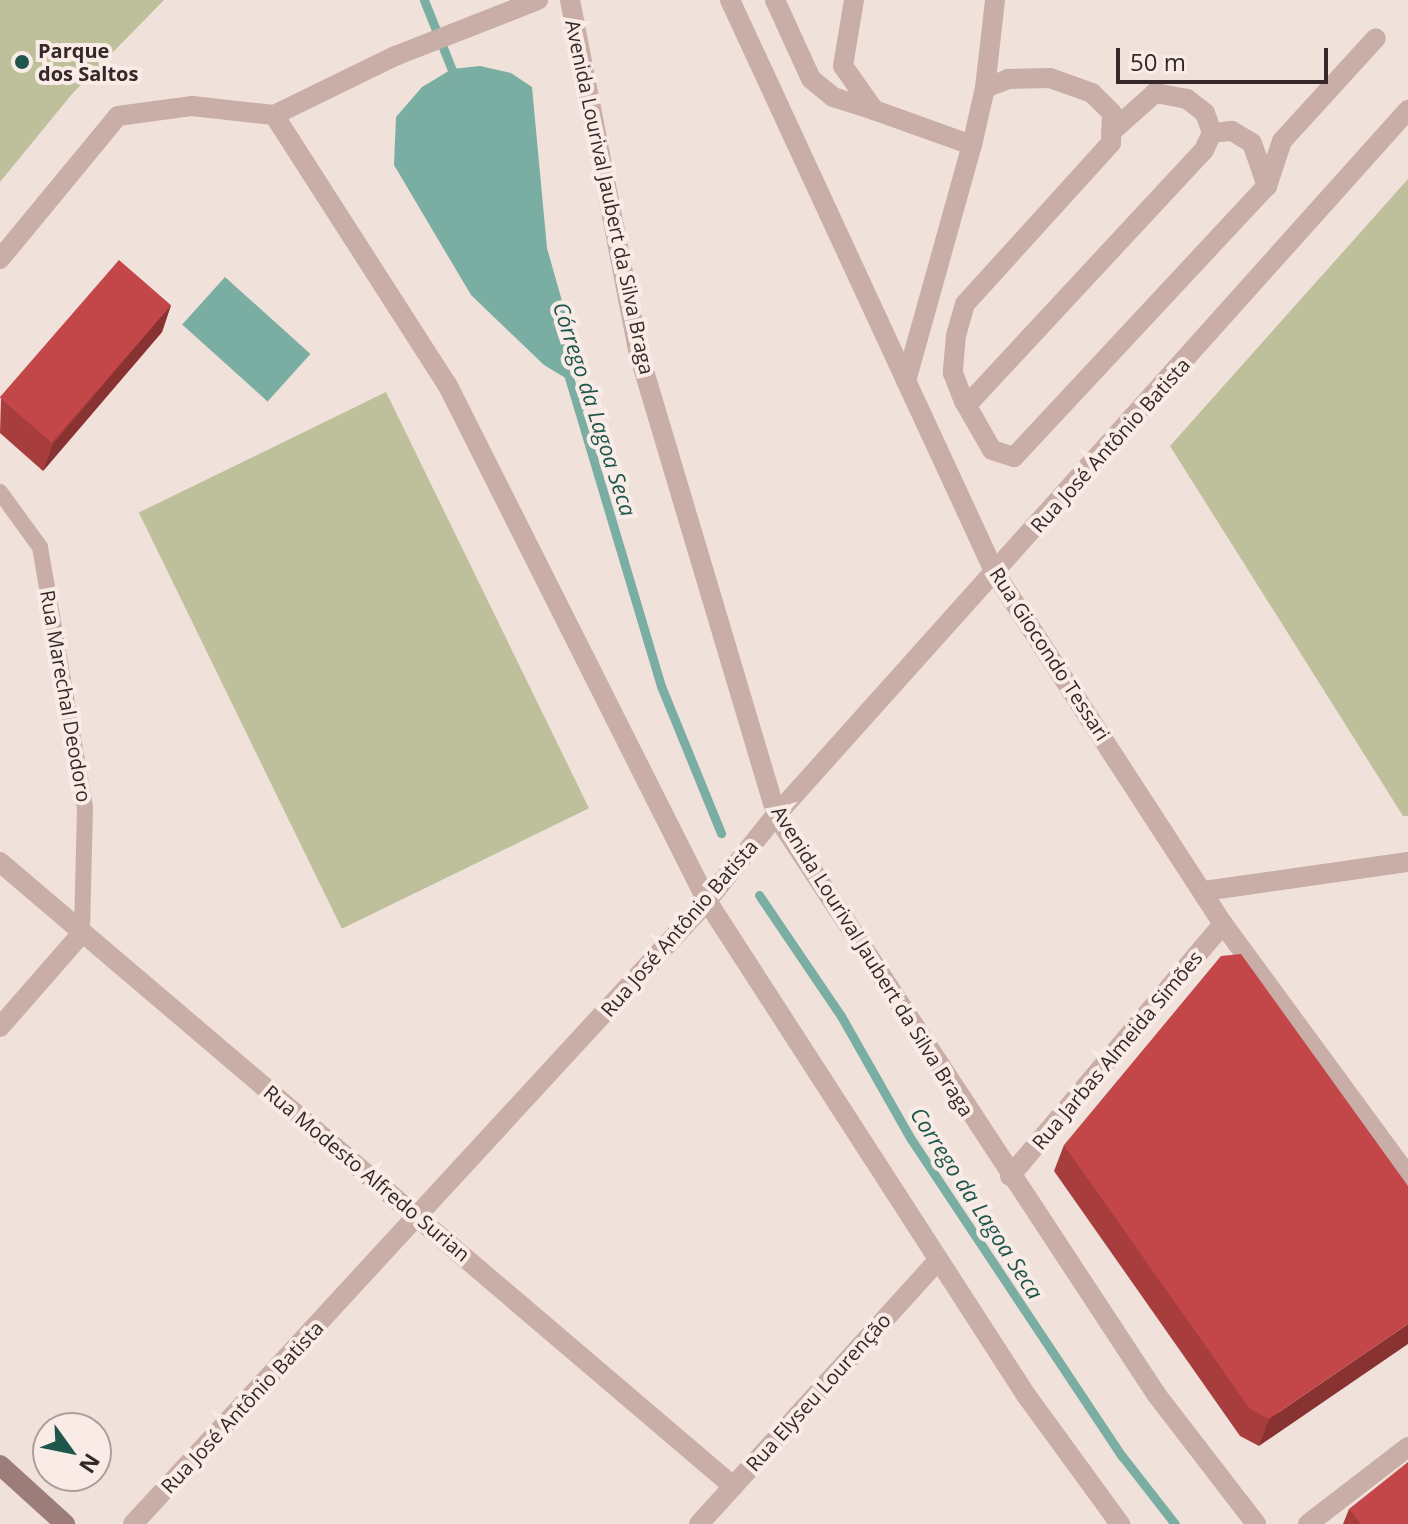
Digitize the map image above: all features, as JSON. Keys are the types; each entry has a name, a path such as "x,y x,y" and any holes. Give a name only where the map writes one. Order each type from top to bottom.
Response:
{"main road":[{"path":"0,1465 65,1524"}],"street":[{"path":"0,259 118,116 192,106 274,115 424,45 538,0"},
{"name":"Avenida Lourival Jaubert da Silva Braga","path":"570,0 639,354 776,815 1010,1176 1156,1394 1256,1524"},
{"name":"Rua Giocondo Tessari","path":"730,0 995,573 1223,924 1408,1176"},
{"path":"775,0 811,79 833,97 972,145"},
{"path":"854,0 843,66 874,110"},
{"path":"906,381 972,145 985,88 995,0"},
{"path":"985,88 1008,79 1064,83 1092,93 1112,113 1111,143 965,304 953,373 992,450 1014,457 1267,186 1282,141 1376,38"},
{"path":"967,405 1204,150 1212,133 1205,113 1187,99 1155,93 1111,132"},
{"name":"Rua José Antônio Batista","path":"133,1524 707,901 776,815 1408,110"},
{"path":"274,115 447,384 707,901 1026,1395 1120,1524"},
{"path":"1212,133 1232,131 1252,143 1267,186"},
{"name":"Rua Modesto Alfredo Surian","path":"0,862 733,1486"},
{"path":"1204,891 1408,862"},
{"name":"Rua Jarbas Almeida Simões","path":"1010,1176 1223,924"},
{"path":"0,1027 82,933"},
{"name":"Rua Elyseu Lourenção","path":"699,1524 938,1260"},
{"path":"1308,1524 1408,1447"}],"lane":[{"name":"Rua Marechal Deodoro","path":"0,492 40,547 85,808 82,933"}],"green space":[{"path":"0,0 164,0 72,94 0,182"},
{"path":"1408,179 1408,816 1403,816 1170,446"},
{"path":"386,392 589,808 342,929 139,513"}],"water":[{"path":"480,66 511,73 532,87 547,248 575,347 572,382 544,365 471,295 394,165 396,117 422,87 452,69"},
{"path":"225,277 310,354 268,402 182,325"}],"building":[{"path":"119,260 171,305 52,443 0,397"},
{"path":"1241,954 1408,1186 1408,1324 1269,1419 1250,1409 1064,1145 1221,956"},
{"path":"1408,1462 1408,1524 1361,1524 1349,1509"}],"waterway":[{"name":"Córrego da Lagoa Seca","path":"424,0 456,80"},
{"name":"Córrego da Lagoa Seca","path":"568,374 661,686 721,833"},
{"name":"Corrego da Lagoa Seca","path":"759,895 841,1016 911,1139 1122,1456 1175,1524"}],"place":[{"name":"Parque dos Saltos","path":"22,62"}]}
